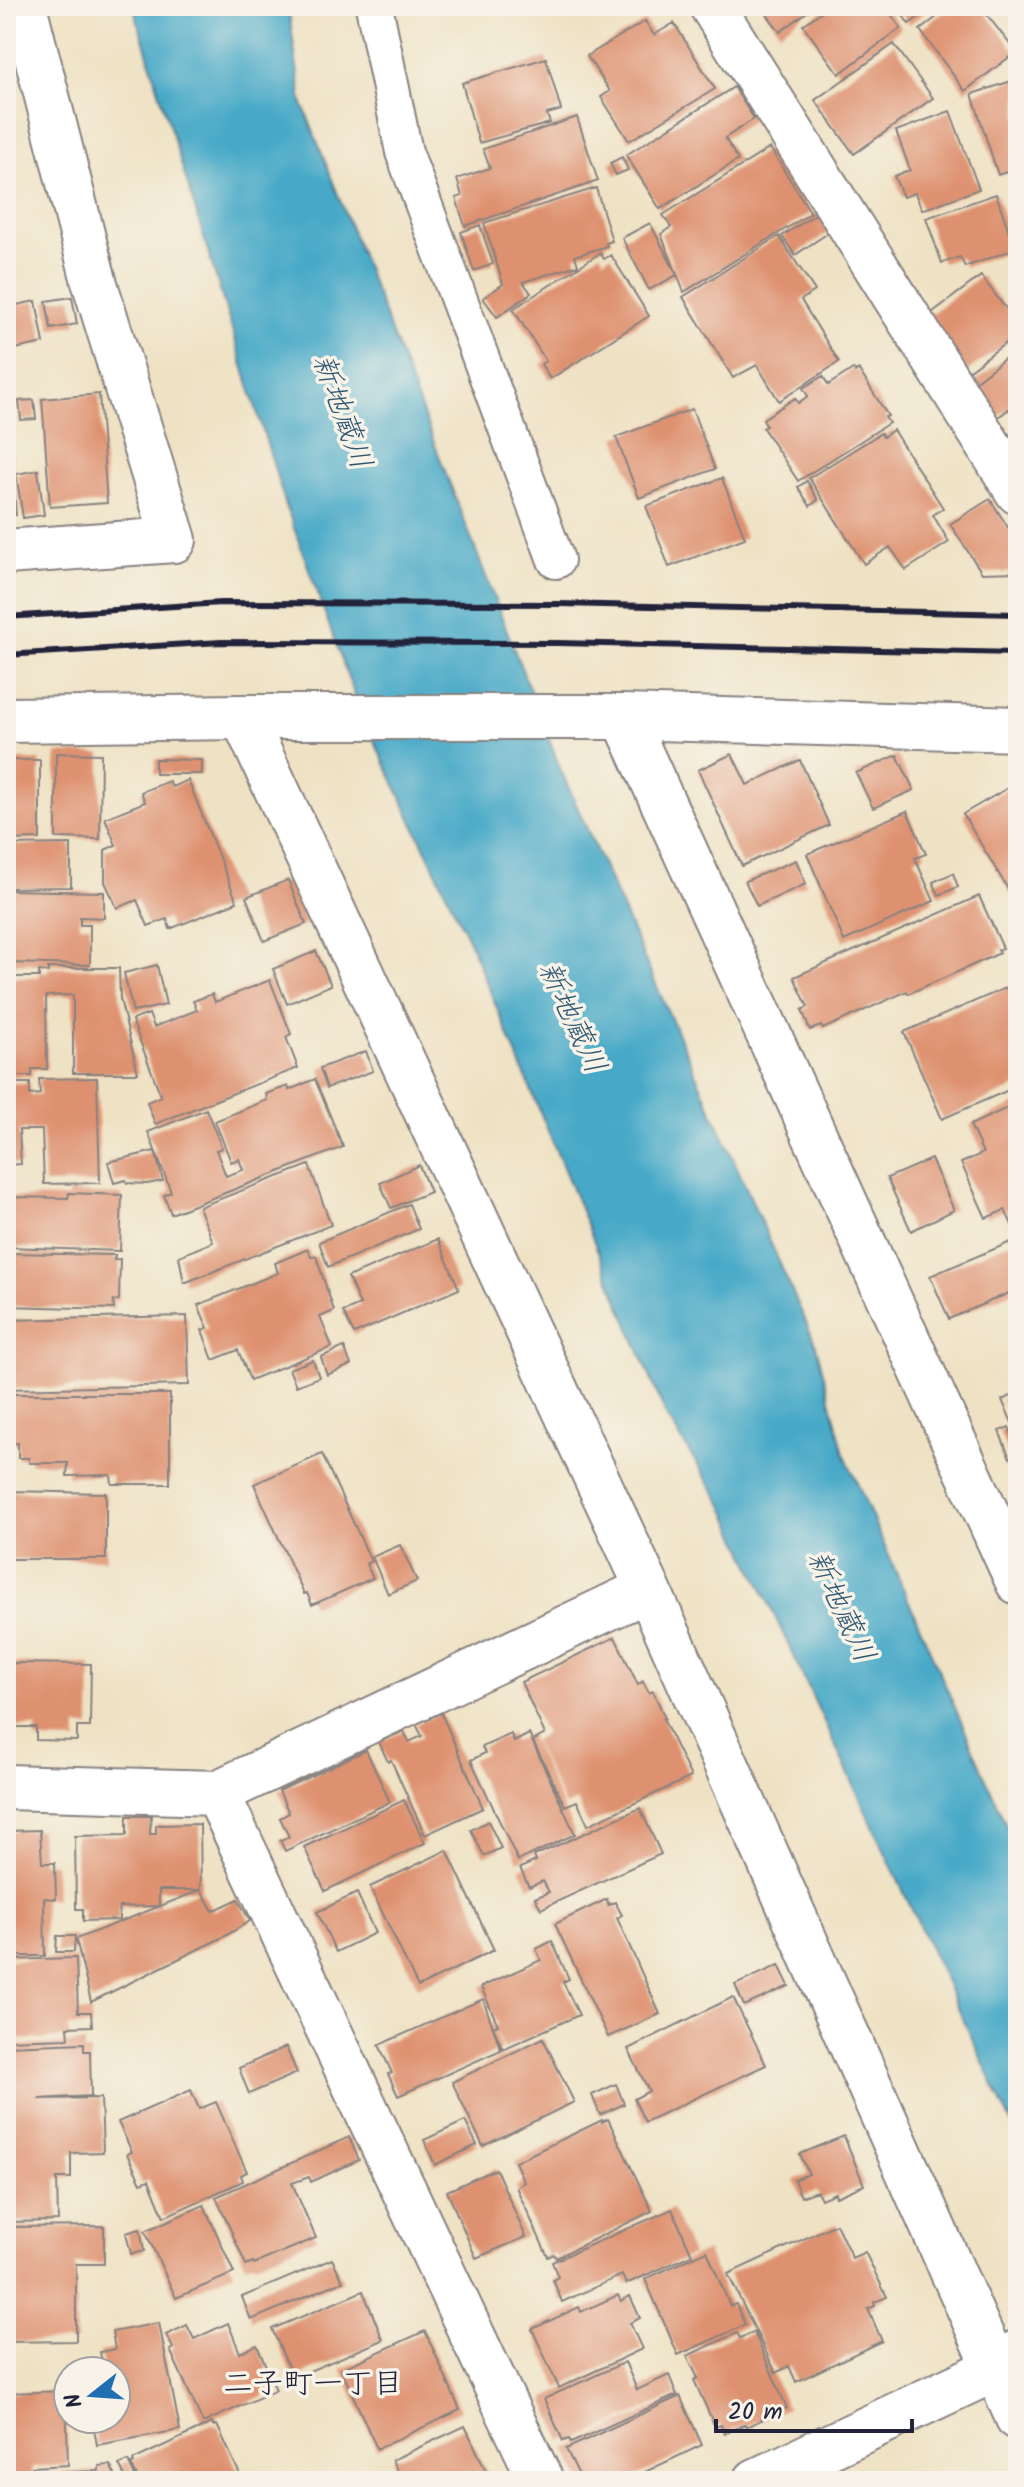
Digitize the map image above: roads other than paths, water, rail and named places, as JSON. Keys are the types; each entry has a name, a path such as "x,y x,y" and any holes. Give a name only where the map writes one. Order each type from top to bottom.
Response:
{"street":[{"path":"6,552 174,540 94,281 24,6"},
{"path":"712,6 1013,473"},
{"path":"243,717 1007,2360 1018,2418"},
{"path":"624,717 1018,1582"},
{"path":"6,720 624,717 1018,729"},
{"path":"6,1787 217,1793 648,1589"},
{"path":"217,1793 541,2481"},
{"path":"756,2481 1007,2360"}],"lane":[{"path":"374,6 404,152 556,560"}],"water":[{"name":"新地蔵川","path":"133,6 288,6 302,102 562,773 816,1345 844,1453 1018,1852 1018,2137 723,1505 666,1415 470,943 361,713 286,506"}],"railway":[{"path":"6,617 221,603 559,604 1018,614"},
{"path":"6,655 221,642 558,643 1018,653"}],"district":[{"name":"二子町一丁目","path":"313,2385"}]}
